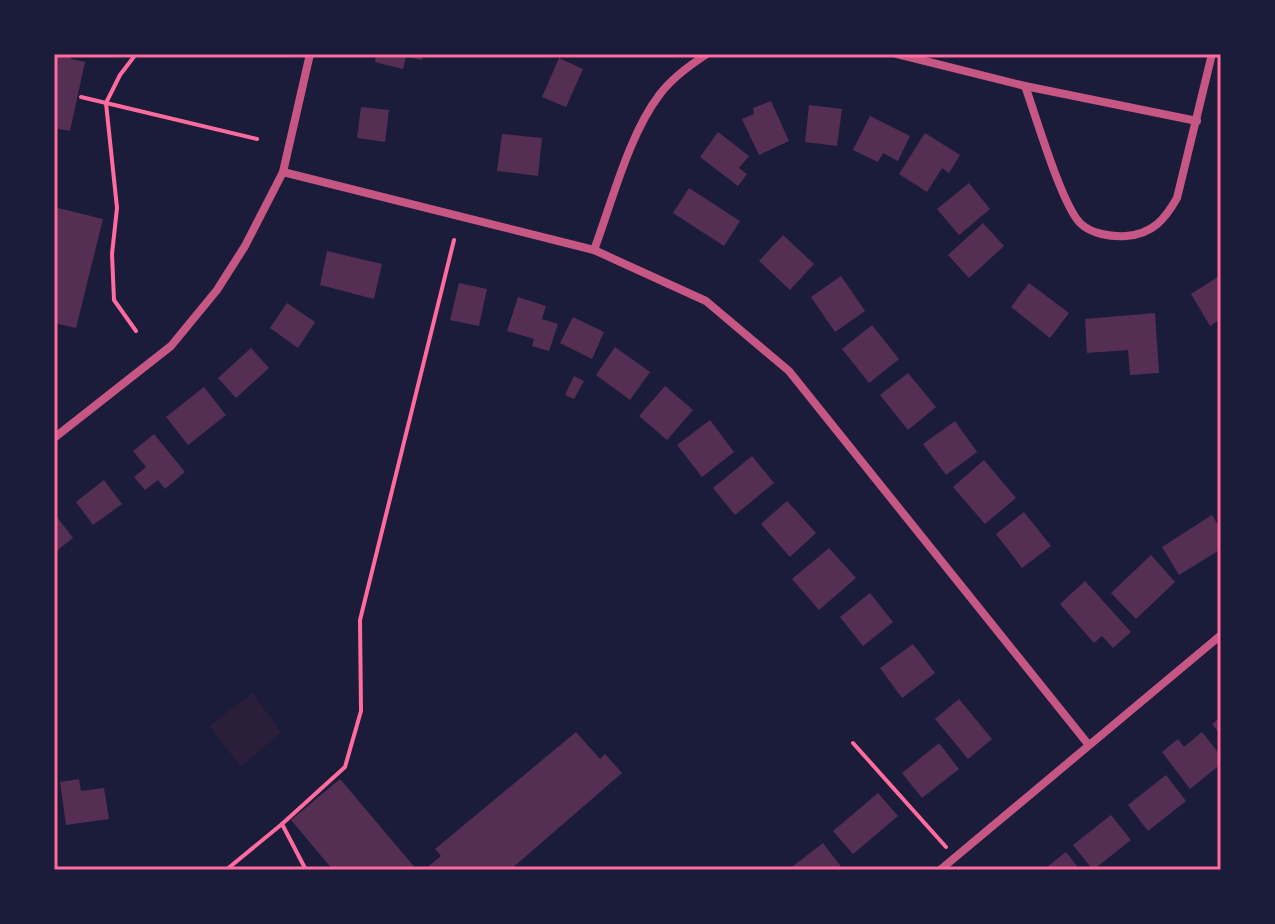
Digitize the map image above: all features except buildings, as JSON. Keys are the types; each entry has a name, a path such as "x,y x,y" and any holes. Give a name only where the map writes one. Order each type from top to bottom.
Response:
{"street":[{"path":"54,438 171,346 217,290 245,246 283,172 310,54"},
{"path":"594,250 636,137 650,110 671,83 707,54"},
{"path":"897,54 1025,86 1197,121"},
{"path":"1025,86 1068,205 1080,223 1092,231 1128,236 1148,231 1166,218 1177,198 1212,54"},
{"path":"283,172 594,250 706,301 789,371 1088,744"},
{"path":"940,870 1221,635"}],"path":[{"path":"136,54 120,75 106,103 117,208 112,254 114,300 136,331"},
{"path":"81,97 257,139"},
{"path":"226,870 345,767 361,711 360,620 454,240"},
{"path":"853,743 955,857"},
{"path":"282,824 306,870"}],"shaded area":[{"path":"253,693 281,732 241,767 209,726"}]}
